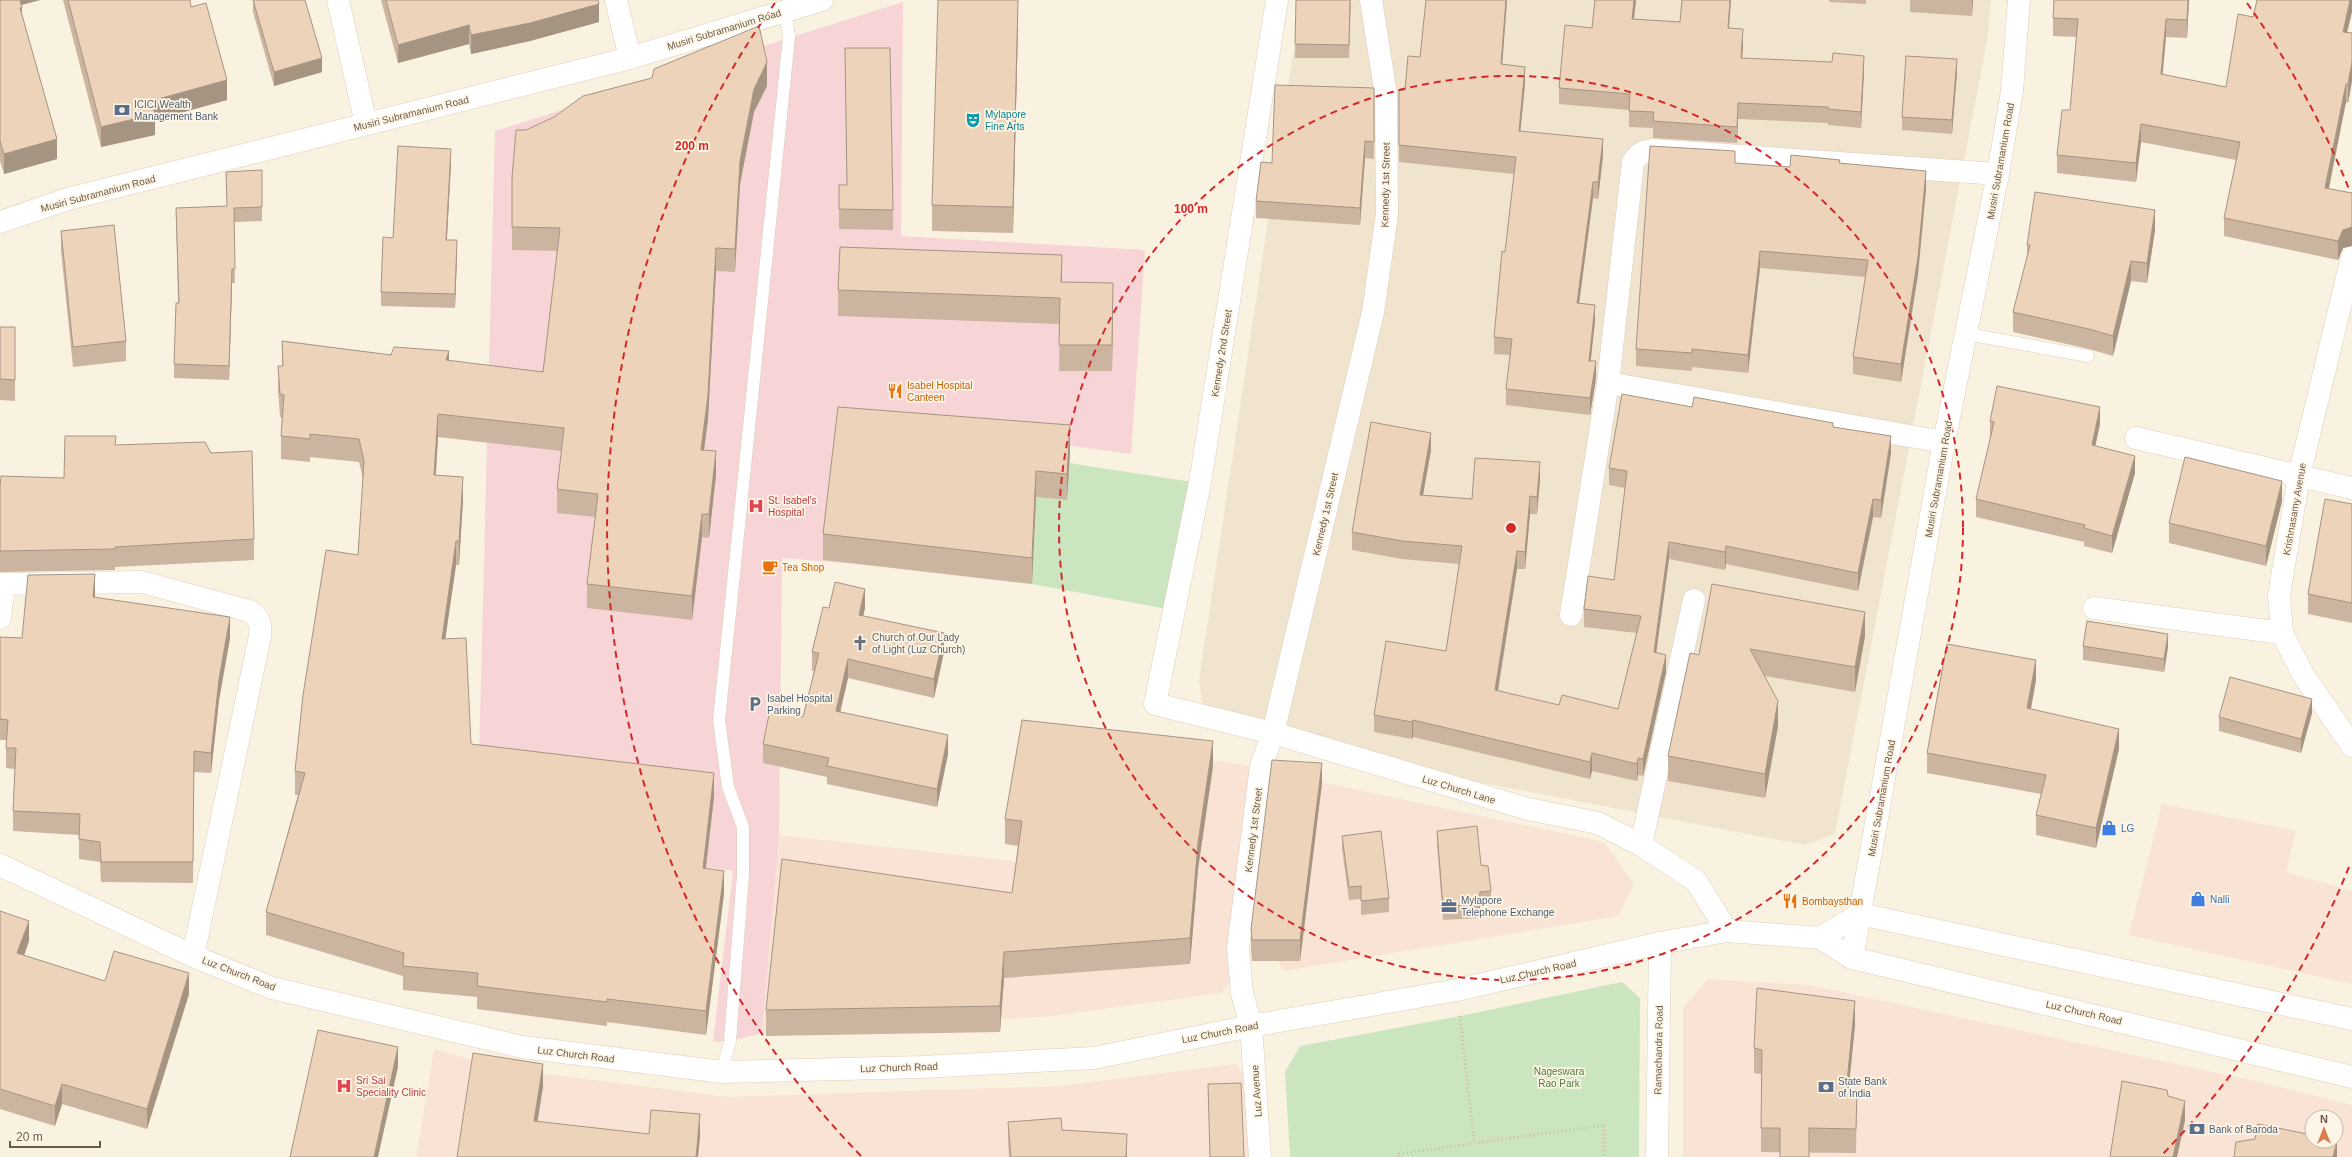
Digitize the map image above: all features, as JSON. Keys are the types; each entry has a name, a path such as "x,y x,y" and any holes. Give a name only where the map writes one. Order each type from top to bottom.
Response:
{"street":[{"path":"338,0 366,124"},
{"path":"616,0 630,58"},
{"name":"Musiri Subramanium Road","path":"0,222 68,199 630,58 822,0"},
{"name":"Kennedy 2nd Street","path":"1155,704 1200,483 1277,0"},
{"name":"Kennedy 1st Street","path":"1251,1026 1242,993 1238,949 1261,766 1273,733 1373,312 1387,214 1386,95 1371,0"},
{"name":"Musiri Subramanium Road","path":"1852,958 1944,442 1967,334 1998,174 2012,91 2019,0"},
{"path":"1571,615 1608,383 1633,162 1644,151 1998,174"},
{"name":"Krishnasamy Avenue","path":"2352,257 2299,476 2279,595 2282,633 2304,676 2352,746"},
{"path":"1608,383 1944,442"},
{"path":"2136,438 2352,488"},
{"path":"0,618 2,584 142,582 250,611 260,622 260,636 193,956"},
{"path":"1641,846 1694,600"},
{"path":"2094,608 2282,633"},
{"name":"Luz Church Lane","path":"1155,704 1273,733 1528,809 1598,823 1641,846 1696,881 1727,930"},
{"name":"Luz Church Road","path":"0,865 193,956 272,988 522,1047 722,1072 922,1067 1094,1058 1251,1026 1457,990 1660,943 1727,930 1820,938 1852,958 2352,1077"},
{"path":"1820,938 1860,914 2352,1018"},
{"name":"Ramachandra Road","path":"1657,1157 1660,943"},
{"name":"Luz Avenue","path":"1251,1026 1260,1157"}],"lane":[{"path":"722,1072 730,1041 743,875 743,827 728,787 719,720 789,37 785,10"},
{"path":"1967,334 2088,356"}],"path":[{"path":"1457,990 1474,1142"},
{"path":"1398,1157 1398,1154 1474,1142 1604,1125 1604,1157"}],"shaded area":[{"path":"1301,0 1991,0 1987,41 1835,834 1805,845 1380,763 1205,721 1199,680"},
{"name":"St. Isabel's Hospital","path":"903,2 901,236 1145,250 1131,454 1030,440 1022,577 782,558 779,835 762,1033 730,1041 713,1042 733,871 477,837 495,131"},
{"path":"1147,752 1246,765 1262,779 1241,971 1221,993 1044,1017 762,1033 779,835 1021,862"},
{"path":"1306,779 1604,842 1634,884 1618,916 1284,971 1274,955"},
{"path":"2162,804 2296,831 2286,872 2352,891 2352,984 2129,935"},
{"path":"1708,979 1809,985 2264,1083 2352,1105 2352,1157 1683,1157 1683,1008"},
{"path":"434,1049 499,1068 728,1097 1059,1086 1235,1064 1252,1083 1255,1157 416,1157"}],"green space":[{"path":"1069,463 1192,482 1167,609 1032,584 1036,497 1067,500"},
{"name":"Nageswara Rao Park","path":"1622,982 1640,998 1639,1157 1290,1157 1285,1072 1300,1046 1460,1016"}],"building":[{"path":"0,0 20,0 22,8 20,8 57,139 4,154 0,141"},
{"path":"68,0 190,0 191,7 206,3 227,80 151,101 155,114 101,127"},
{"path":"253,0 305,0 322,58 274,72"},
{"path":"386,0 598,0 599,4 530,23 471,35 469,25 398,45"},
{"path":"938,0 1018,0 1013,207 932,205"},
{"path":"1296,0 1350,0 1349,45 1295,44"},
{"path":"1426,0 1506,0 1501,64 1525,67 1519,131 1603,139 1598,182 1593,182 1577,303 1595,305 1589,361 1596,361 1590,398 1506,389 1512,339 1494,337 1502,251 1505,252 1516,157 1399,145 1399,90 1405,90 1408,56 1420,57"},
{"path":"1595,0 1634,0 1632,19 1680,22 1682,0 1730,0 1728,28 1743,29 1741,58 1832,62 1833,53 1864,56 1861,112 1828,109 1828,107 1738,103 1737,127 1653,121 1654,112 1629,111 1630,94 1559,88 1565,25 1592,28"},
{"path":"2054,0 2188,0 2187,20 2166,19 2161,74 2226,87 2238,14 2253,17 2257,0 2350,0 2343,32 2352,33 2352,62 2348,84 2346,84 2325,188 2352,193 2352,227 2343,230 2338,241 2224,218 2240,142 2141,124 2136,163 2057,155 2062,110 2070,110 2078,19 2053,18"},
{"path":"759,26 767,62 754,89 740,161 735,249 716,248 708,395 701,450 716,451 709,514 702,514 692,596 587,584 598,494 557,489 564,428 438,414 434,475 463,477 459,541 456,541 442,639 466,638 471,744 714,773 703,868 724,871 706,1011 607,999 607,1002 477,986 478,973 403,966 404,953 266,912 305,773 295,771 303,695 326,550 358,555 364,461 359,439 310,434 310,439 281,436 284,395 280,394 278,366 283,366 282,341 391,355 394,347 449,351 446,360 543,372 560,228 512,227 512,178 516,130 526,130 554,117 583,96 652,78 654,69"},
{"path":"845,48 890,48 893,210 839,209 839,185 847,185"},
{"path":"1906,56 1957,59 1952,120 1902,117"},
{"path":"1275,85 1374,88 1374,142 1365,141 1360,208 1256,201 1261,162 1272,163"},
{"path":"398,146 451,149 446,240 457,240 455,294 381,292 383,237 393,238"},
{"path":"1650,146 1735,151 1735,163 1790,167 1791,155 1840,160 1839,163 1926,171 1918,257 1901,364 1853,357 1868,260 1760,251 1748,355 1692,349 1692,353 1636,349"},
{"path":"262,170 262,207 234,208 235,269 232,269 229,366 174,364 176,303 179,303 176,208 227,206 226,172"},
{"path":"2035,192 2155,210 2147,263 2131,261 2113,336 2089,329 2013,312 2030,245 2027,245"},
{"path":"114,225 126,341 73,347 61,231"},
{"path":"840,247 1062,255 1061,282 1113,283 1112,345 1059,345 1060,298 838,290"},
{"path":"0,327 15,327 15,380 0,379"},
{"path":"1997,386 2100,407 2092,445 2135,456 2112,536 2084,528 2085,525 1976,499 1994,422 1990,421"},
{"path":"1622,394 1692,407 1694,397 1833,423 1833,427 1891,436 1881,500 1873,499 1858,573 1726,546 1725,552 1669,542 1654,652 1666,655 1643,759 1638,758 1637,764 1592,753 1590,762 1413,720 1412,722 1374,715 1386,641 1446,651 1462,546 1402,541 1352,532 1371,422 1431,433 1420,495 1472,499 1475,458 1540,462 1537,497 1530,496 1525,552 1517,551 1495,690 1559,705 1562,695 1618,709 1641,616 1584,609 1588,576 1614,580 1627,471 1609,468"},
{"path":"838,407 1070,425 1067,474 1036,471 1032,558 823,534"},
{"path":"65,436 116,436 115,445 205,442 211,453 252,451 254,539 115,547 115,549 0,551 1,476 64,478"},
{"path":"2185,457 2282,481 2266,546 2169,523"},
{"path":"2325,499 2352,504 2352,603 2308,594"},
{"path":"95,574 93,597 230,617 219,679 211,753 194,751 193,862 101,862 100,842 79,839 80,814 13,811 16,748 6,748 8,720 0,719 0,637 22,638 28,575"},
{"path":"835,582 865,589 859,615 944,633 934,679 848,659 836,711 948,735 937,789 827,766 829,758 763,744 770,710 803,717 819,653 812,652 823,607 829,608"},
{"path":"1712,584 1865,612 1855,667 1750,649 1778,701 1765,774 1668,756 1690,653 1699,655"},
{"path":"2087,621 2168,634 2164,659 2083,646"},
{"path":"1947,644 2036,660 2027,708 2119,729 2096,828 2036,815 2046,775 1927,753"},
{"path":"2230,677 2312,699 2301,739 2219,717"},
{"path":"1022,720 1213,741 1198,843 1190,938 1004,952 1000,1006 766,1010 782,859 1012,893 1022,821 1005,819"},
{"path":"1272,760 1322,763 1300,940 1252,940 1251,929"},
{"path":"1477,826 1481,865 1488,866 1491,891 1480,892 1479,904 1443,907 1437,831"},
{"path":"1381,831 1389,898 1361,901 1361,886 1349,887 1342,836"},
{"path":"0,911 29,921 17,953 105,981 114,951 189,973 147,1109 62,1084 55,1106 0,1089"},
{"path":"1757,988 1855,1001 1846,1092 1857,1092 1856,1129 1809,1128 1809,1157 1780,1157 1780,1128 1761,1128 1762,1050 1754,1048"},
{"path":"318,1030 398,1047 374,1157 290,1157"},
{"path":"473,1053 543,1064 534,1121 649,1134 651,1110 700,1114 696,1157 457,1157"},
{"path":"2122,1081 2167,1090 2168,1096 2185,1101 2173,1157 2110,1157"},
{"path":"1241,1083 1244,1157 1210,1157 1208,1084"},
{"path":"1061,1118 1062,1130 1127,1134 1126,1157 1011,1157 1008,1122"},
{"path":"2258,1124 2304,1133 2304,1149 2335,1149 2333,1157 2234,1157 2236,1142 2255,1139"}],"place":[{"name":"ICICI Wealth Management Bank","path":"122,110"},
{"name":"Mylapore Fine Arts","path":"973,120"},
{"name":"Isabel Hospital Canteen","path":"895,391"},
{"name":"St. Isabel's Hospital","path":"756,506"},
{"name":"Tea Shop","path":"770,567"},
{"name":"Church of Our Lady of Light (Luz Church)","path":"860,643"},
{"name":"Isabel Hospital Parking","path":"755,704"},
{"name":"LG","path":"2109,828"},
{"name":"Nalli","path":"2198,899"},
{"name":"Bombaysthan","path":"1790,901"},
{"name":"Mylapore Telephone Exchange","path":"1449,906"},
{"name":"Sri Sai Speciality Clinic","path":"344,1086"},
{"name":"State Bank of India","path":"1826,1087"},
{"name":"Bank of Baroda","path":"2197,1129"}]}
